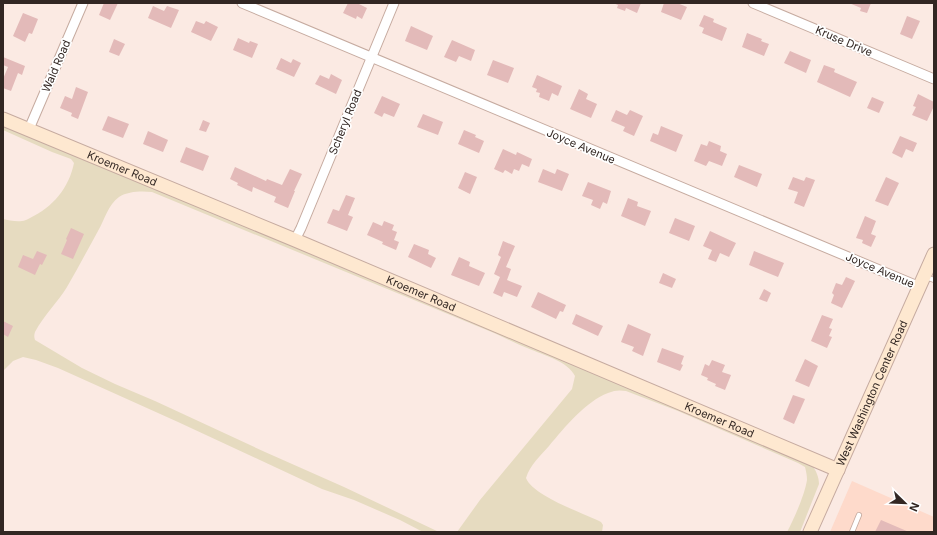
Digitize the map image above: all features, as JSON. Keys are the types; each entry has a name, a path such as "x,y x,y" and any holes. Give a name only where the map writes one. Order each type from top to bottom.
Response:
{"street":[{"name":"Wald Road","path":"29,129 83,3"},
{"name":"Joyce Avenue","path":"242,3 371,58 926,281"},
{"name":"Scheryl Road","path":"295,240 394,3"},
{"name":"Kruse Drive","path":"753,3 934,79"},
{"name":"Kroemer Road","path":"3,119 295,240 838,470"},
{"name":"West Washington Center Road","path":"810,532 926,281 934,254"}],"lane":[{"path":"852,532 859,515"}],"shaded area":[{"path":"3,124 811,464 817,474 819,484 800,532 787,532 806,486 807,478 805,467 678,411 620,390 600,397 583,409 536,460 526,478 530,485 548,497 601,522 603,525 602,532 457,532 480,500 572,389 575,376 567,366 494,333 152,192 131,193 123,195 115,200 107,212 67,287 35,332 35,340 82,368 115,384 344,487 439,532 423,532 400,520 354,500 322,489 58,368 23,357 13,361 3,371 3,219 24,221 46,208 59,196 64,188 72,172 74,163 71,159 3,130"},
{"path":"852,481 934,517 934,532 830,532"}],"building":[{"path":"104,3 118,3 110,20 99,15"},
{"path":"348,3 357,3 367,8 362,19 357,16 356,19 343,13"},
{"path":"613,3 641,3 637,13 626,8 625,11 617,8 618,5"},
{"path":"664,3 677,3 687,7 681,20 661,12"},
{"path":"849,3 871,3 867,13 860,11 861,8"},
{"path":"153,6 164,11 167,6 179,10 171,28 148,18"},
{"path":"23,13 38,19 32,34 29,33 25,42 13,36"},
{"path":"704,15 714,19 713,22 727,28 722,41 702,33 704,28 699,26"},
{"path":"907,16 920,21 912,39 900,34"},
{"path":"196,21 204,24 206,21 218,27 211,41 191,32"},
{"path":"411,26 433,36 427,50 405,41"},
{"path":"747,33 762,39 761,41 769,44 764,56 742,47"},
{"path":"238,38 249,43 250,41 258,44 252,58 233,50"},
{"path":"114,39 125,44 119,56 109,52"},
{"path":"452,40 475,50 471,61 459,56 456,62 444,57"},
{"path":"790,51 811,60 806,73 784,63"},
{"path":"3,57 25,66 22,75 18,73 11,91 3,88 3,79 8,67 3,65"},
{"path":"281,58 291,63 293,59 301,63 294,77 276,69"},
{"path":"493,60 514,68 508,83 487,75"},
{"path":"824,65 835,69 834,72 857,82 850,97 817,82"},
{"path":"331,74 342,80 336,94 315,84 320,75 329,79"},
{"path":"537,75 562,86 558,96 552,93 549,101 539,97 540,93 536,92 537,89 532,87"},
{"path":"76,87 88,92 78,119 71,116 72,113 60,108 65,96 72,99"},
{"path":"579,89 588,94 586,99 597,104 591,118 570,109"},
{"path":"918,94 934,102 934,106 927,121 912,115 916,107 913,106"},
{"path":"382,96 400,104 394,117 384,113 382,117 374,113"},
{"path":"872,97 884,102 879,113 867,108"},
{"path":"616,110 627,115 630,110 643,116 634,136 623,131 625,127 611,121"},
{"path":"423,114 443,122 438,135 417,127"},
{"path":"108,116 129,124 123,138 102,130"},
{"path":"203,120 210,123 206,132 199,130"},
{"path":"661,126 683,135 676,152 650,141 653,133 658,135"},
{"path":"464,130 476,135 475,137 484,141 479,153 458,144"},
{"path":"148,131 168,140 163,152 143,144"},
{"path":"900,136 917,143 913,152 906,149 902,158 892,153"},
{"path":"709,141 721,146 720,151 727,154 722,166 709,161 706,166 694,161 701,144 707,146"},
{"path":"186,147 209,156 203,171 180,162"},
{"path":"503,149 516,155 517,152 532,159 529,167 522,164 519,171 514,169 512,174 505,170 503,173 494,169"},
{"path":"739,165 762,174 757,187 734,177"},
{"path":"235,167 266,181 267,179 282,185 290,169 302,174 288,208 274,202 276,197 253,187 252,192 237,185 238,183 230,179"},
{"path":"543,169 555,174 557,169 569,174 562,191 538,182"},
{"path":"465,172 477,177 470,194 458,188"},
{"path":"793,177 804,181 806,177 815,180 804,207 794,203 798,192 788,189"},
{"path":"886,177 899,183 888,206 875,201"},
{"path":"588,182 611,191 607,204 603,202 600,209 591,205 593,200 582,196"},
{"path":"346,195 355,198 348,215 353,217 347,231 327,223 333,209 339,211"},
{"path":"628,198 638,202 637,206 651,211 645,226 621,216"},
{"path":"865,216 876,221 871,234 876,236 871,247 862,243 863,240 856,238"},
{"path":"675,218 695,226 689,241 669,233"},
{"path":"384,221 394,225 392,230 397,232 394,240 399,242 396,250 367,235 373,222 382,226"},
{"path":"71,228 84,234 73,259 61,254"},
{"path":"710,231 736,243 729,257 720,253 716,262 708,259 712,250 703,246"},
{"path":"503,241 515,246 506,267 511,269 507,280 522,286 517,297 504,292 502,297 493,293 500,277 494,274 501,257 498,255"},
{"path":"414,244 429,250 428,254 436,258 431,268 408,257"},
{"path":"37,251 47,255 42,265 40,264 35,275 18,267 23,255 33,259"},
{"path":"754,251 784,263 778,277 749,265"},
{"path":"459,257 470,262 469,266 485,273 479,286 451,275"},
{"path":"663,273 676,279 672,288 659,283"},
{"path":"846,277 855,281 842,308 831,303 834,295 832,293 836,283 842,285"},
{"path":"764,289 771,293 767,302 759,299"},
{"path":"538,292 566,305 563,312 560,311 556,319 531,307"},
{"path":"576,314 603,326 598,336 572,324"},
{"path":"822,315 833,319 829,328 832,329 829,336 832,337 827,348 811,341"},
{"path":"3,321 13,326 8,337 3,334"},
{"path":"628,324 651,334 643,356 632,351 634,347 621,342"},
{"path":"662,348 684,356 681,364 683,365 680,371 657,362"},
{"path":"805,359 818,366 809,387 795,381"},
{"path":"712,360 725,365 722,372 731,375 725,390 715,386 716,384 707,380 708,378 701,375 705,364 709,366"},
{"path":"793,395 805,399 794,424 783,419"},
{"path":"881,520 909,532 875,532"}]}
